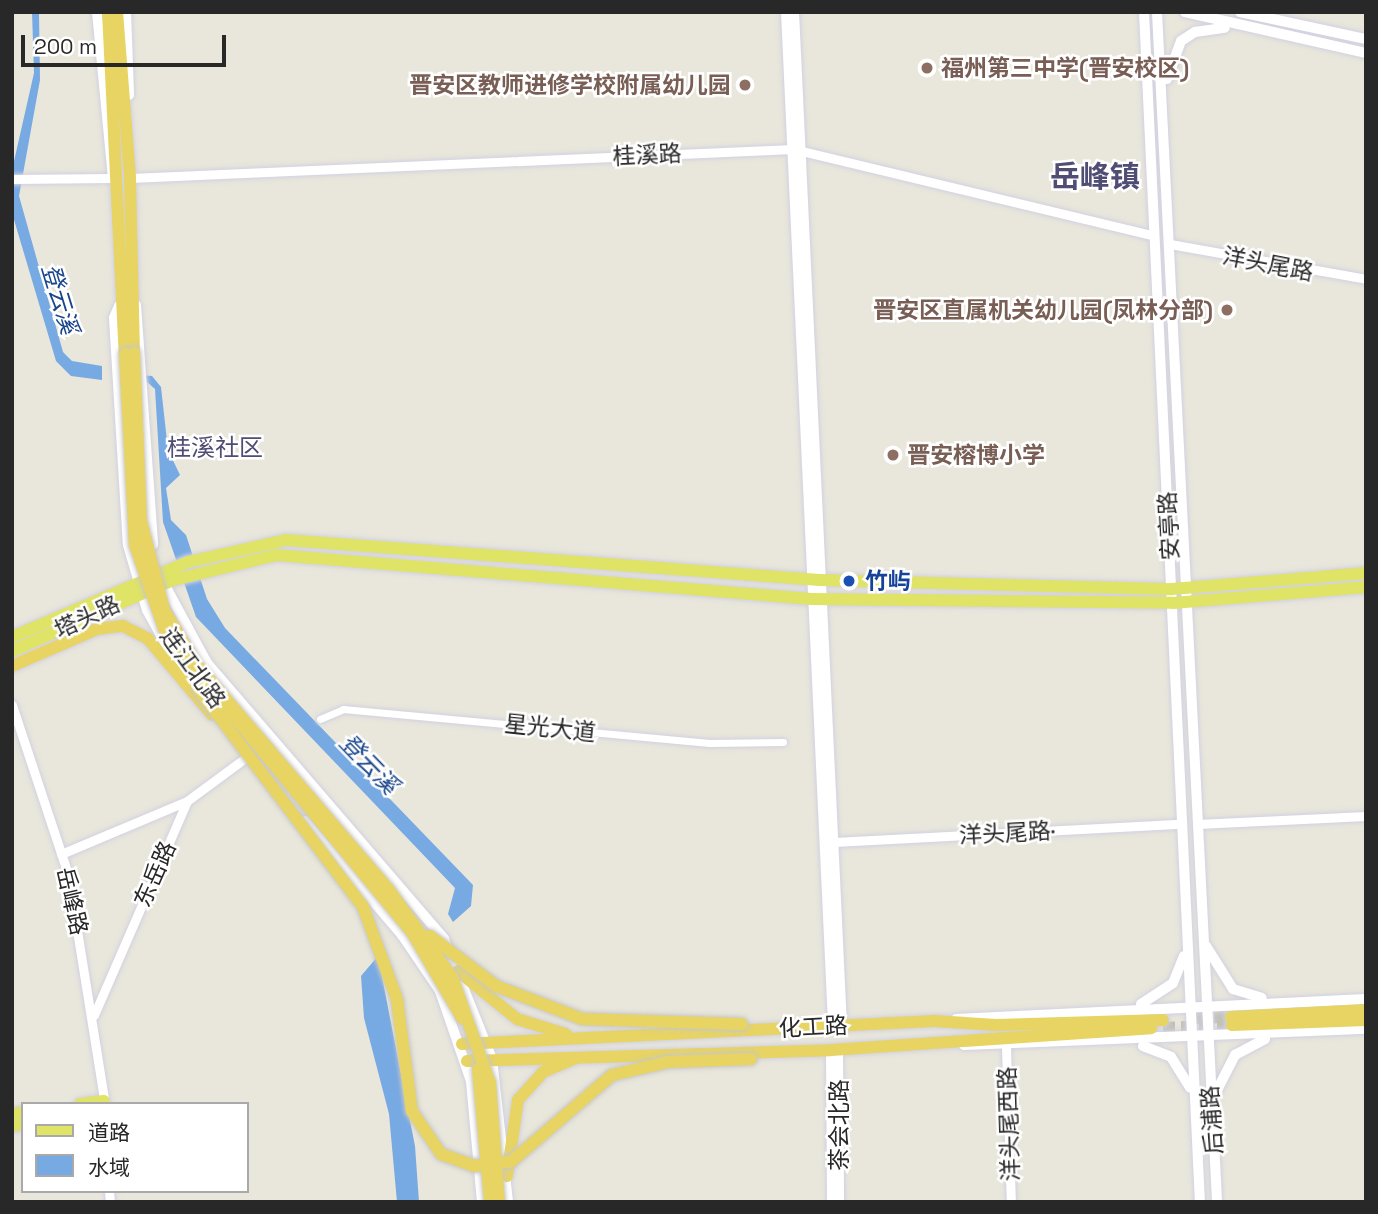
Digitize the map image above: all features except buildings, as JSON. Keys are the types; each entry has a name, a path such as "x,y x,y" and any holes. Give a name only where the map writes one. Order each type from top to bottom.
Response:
{"highway":[{"name":"连江北路","path":"108,12 119,134 130,178 136,305 129,354 137,556 156,613 188,668 413,934 444,980 481,1084 490,1202"},
{"name":"连江北路","path":"117,12 119,134 113,178 119,306 129,354 141,521 164,610 196,664 421,929 462,997 483,1055 495,1112 499,1202"},
{"path":"12,666 97,629 124,626 148,639 342,873 367,914 397,999 412,1111 440,1154 474,1166 512,1161 612,1076 668,1062 751,1059 784,1051"},
{"path":"188,668 212,715"},
{"path":"421,929 496,986 582,1019 786,1027"},
{"path":"458,971 502,1010 535,1027 632,1037"},
{"path":"1366,1010 1231,1021 1366,1020"},
{"name":"化工路","path":"462,1044 934,1021 1163,1024 996,1035 936,1044 467,1061"},
{"path":"507,1175 518,1100 543,1072 584,1055"}],"main road":[{"path":"97,12 113,178"},
{"path":"126,12 130,178"},
{"path":"786,12 797,149"},
{"path":"794,12 797,149 816,599 838,1025"},
{"name":"安亭路","path":"1144,12 1191,1039"},
{"name":"安亭路","path":"1157,12 1208,1038"},
{"path":"1185,12 1237,28 1366,53"},
{"path":"1240,12 1366,39"},
{"path":"1164,144 1166,69 1174,49 1195,32 1237,28"},
{"path":"136,305 143,371 148,510 161,579 207,663 437,929 458,971 492,1059 508,1202"},
{"path":"119,306 116,367 123,503 138,588 167,651 248,756 402,935 440,991 467,1061 482,1202"},
{"path":"138,588 224,550 297,540 816,580 1186,589 1366,573"},
{"path":"161,579 239,561 294,555 816,599 1187,603 1366,587"},
{"name":"塔头路","path":"12,637 138,588"},
{"name":"塔头路","path":"12,651 138,588"},
{"path":"816,599 834,842 838,1025"},
{"path":"1202,939 1233,989 1282,1002"},
{"path":"1128,1008 1173,983 1186,940"},
{"path":"934,1021 1206,1004 1366,999"},
{"path":"936,1044 1006,1046 1366,1029"},
{"path":"1211,1103 1235,1055 1285,1034"},
{"name":"后浦路","path":"1208,1038 1217,1202"},
{"name":"后浦路","path":"1191,1039 1200,1202"},
{"path":"1116,1042 1171,1057 1194,1103"},
{"name":"茶会北路","path":"832,1202 834,1049"},
{"name":"茶会北路","path":"834,1049 839,1202"}],"street":[{"name":"桂溪路","path":"130,178 797,149 1154,236"},
{"path":"12,179 113,178"},
{"name":"洋头尾路","path":"1170,244 1366,279"},
{"name":"岳峰路","path":"12,705 61,854 93,1017 104,1102"},
{"name":"星光大道","path":"320,719 343,709 709,743 783,742"},
{"path":"61,854 187,801 248,756"},
{"name":"东岳路","path":"93,1017 187,801"},
{"path":"1196,824 1366,816"},
{"name":"洋头尾路·","path":"834,842 1181,824"},
{"name":"洋头尾西路","path":"1006,1046 1012,1202"}],"water":[{"path":"32,12 39,12 40,80 19,196 63,352 72,361 102,366 102,380 71,376 56,361 12,213 12,170 34,73"},
{"path":"139,375 152,376 161,387 168,450 180,475 166,488 171,520 186,535 207,599 225,628 473,885 471,906 453,922 448,914 455,888 196,617 163,522 155,389"},
{"path":"378,956 415,1146 419,1202 397,1202 389,1114 364,1018 361,976"}],"tunnel":[{"path":"1196,1018 1231,1017"},
{"path":"1163,1028 1232,1025"}],"place":[{"name":"福州第三中学(晋安校区)","path":"927,68"},
{"name":"晋安区教师进修学校附属幼儿园","path":"745,85"},
{"name":"晋安区直属机关幼儿园(凤林分部)","path":"1227,310"},
{"name":"晋安榕博小学","path":"893,455"},
{"name":"竹屿","path":"849,581"}],"district":[{"name":"岳峰镇","path":"1095,177"},
{"name":"桂溪社区","path":"215,448"}],"water label":[{"name":"登云溪","path":"60,299"},
{"name":"登云溪","path":"369,764"}]}
